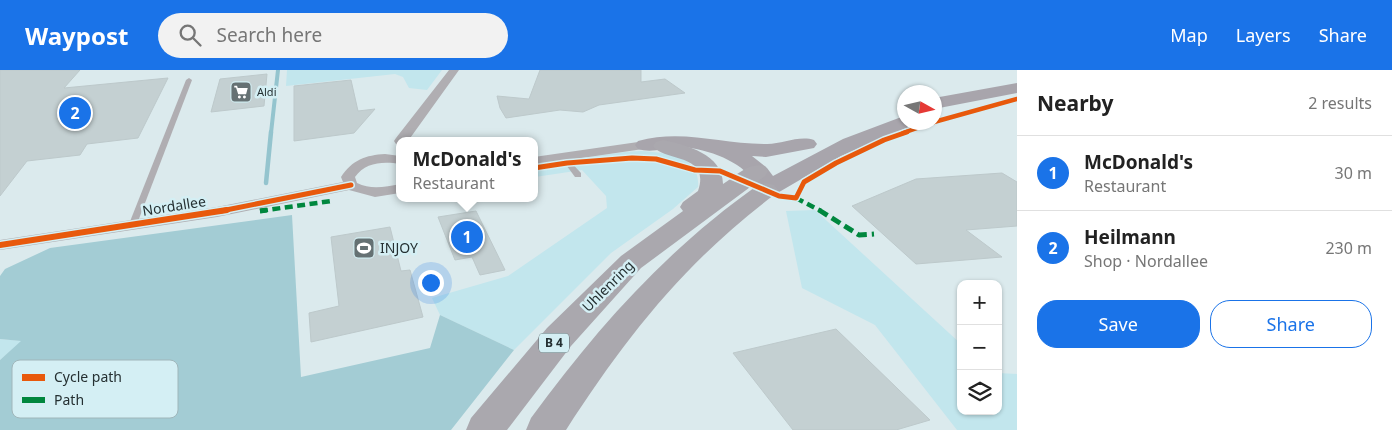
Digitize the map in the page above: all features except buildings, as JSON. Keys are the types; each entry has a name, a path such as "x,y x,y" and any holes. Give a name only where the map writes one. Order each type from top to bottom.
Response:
{"highway":[{"path":"631,262 662,230 708,194 712,185 711,176 706,165 690,156 654,146"},
{"name":"Uhlenring","path":"486,430 519,385 559,337 631,262 694,215 762,181"},
{"name":"B 4","path":"545,430 613,336 649,294 762,181"}],"main road":[{"path":"942,103 1017,88"},
{"path":"942,107 956,100"},
{"name":"B 4","path":"762,181 807,144 862,122 897,111"},
{"name":"B 4","path":"762,181 796,171 858,140 897,125"},
{"path":"654,146 679,141 766,151 807,144"},
{"path":"708,145 736,156 762,181"},
{"path":"654,146 704,154 742,169 762,181"}],"street":[{"path":"404,137 454,70"},
{"path":"538,160 654,146"},
{"path":"395,159 369,161 355,168 348,177 351,185 361,190 372,192 396,189"},
{"name":"Nordallee","path":"2,246 216,212 351,185"}],"lane":[{"path":"133,224 189,80"},
{"path":"563,157 578,175"}],"shaded area":[{"path":"287,70 442,70 427,90 409,88 403,77 395,74 286,86"},
{"path":"624,152 661,153 680,158 694,168 698,187 673,209 611,253 514,350 440,315 432,298 508,276 607,208 606,196 582,170 538,177 538,165"},
{"path":"815,210 957,340 957,415 1002,415 1002,373 1017,374 1017,430 957,430 875,325 802,288 786,211"},
{"path":"292,215 301,377 430,348 440,315 514,350 451,430 0,430 0,360 21,341 0,339 0,276 5,269 50,248"},
{"path":"0,339 22,341 0,360"}],"waterway":[{"path":"271,133 278,70"},
{"path":"266,183 271,132"}],"marked path":[{"path":"796,198 816,208 859,235 874,234"},
{"path":"260,211 331,201"}],"cycle path":[{"path":"942,120 1017,99"},
{"path":"538,167 632,158 656,159 695,170 720,171 779,196 796,198 804,182 836,163 884,140 912,130"},
{"path":"0,245 217,212 351,185"}],"place":[{"name":"Aldi","path":"241,92"},
{"name":"Heilmann","path":"75,113"},
{"name":"McDonald's","path":"467,237"},
{"name":"INJOY","path":"364,248"}]}
